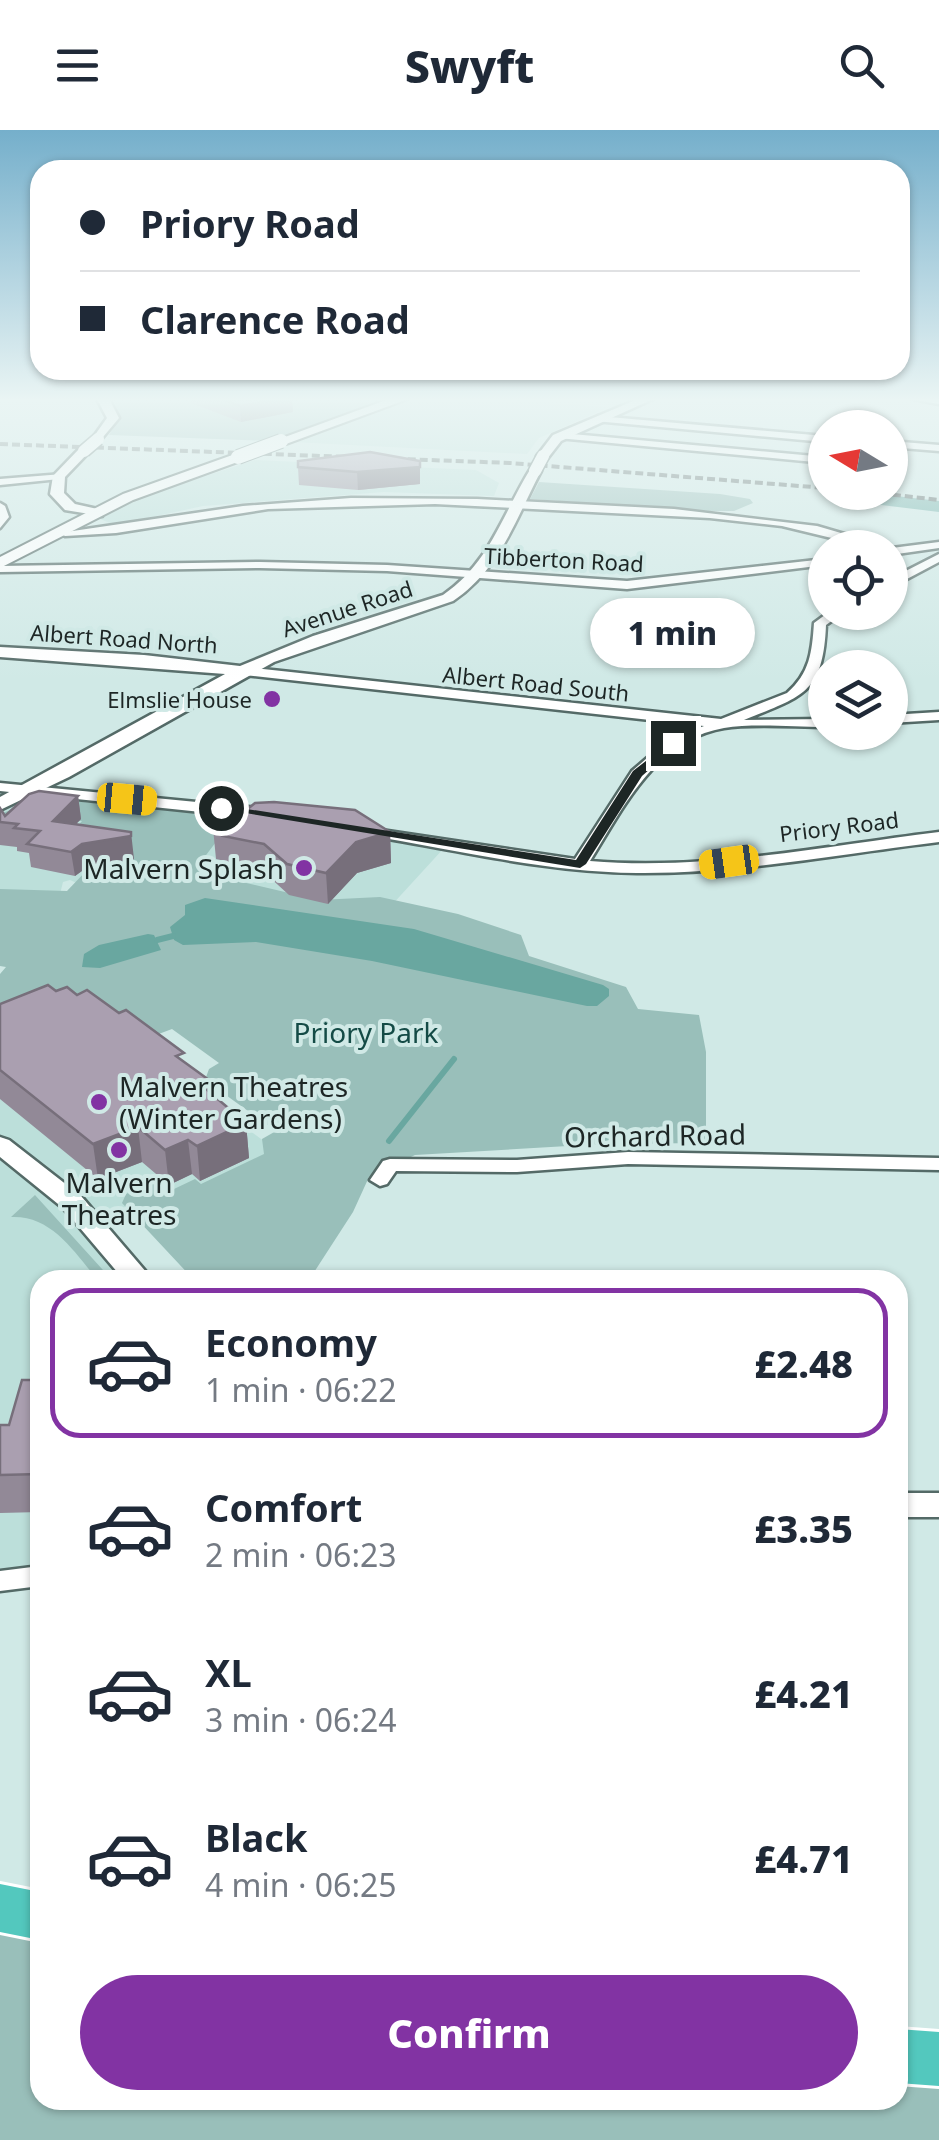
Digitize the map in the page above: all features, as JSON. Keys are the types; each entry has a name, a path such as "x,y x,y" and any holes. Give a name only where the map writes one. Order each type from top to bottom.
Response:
{"highway":[{"path":"0,1908 30,1914"},
{"path":"908,2057 939,2059"}],"main road":[{"path":"2,563 140,493"}],"street":[{"path":"57,493 70,507 97,513"},
{"name":"Avenue Road","path":"0,804 244,670 448,598 481,575 506,536 524,493"},
{"path":"66,533 94,534 200,513 390,500 743,516 825,530"},
{"path":"0,506 4,517 0,524"},
{"path":"908,548 939,545"},
{"path":"908,574 939,557"},
{"path":"908,558 924,565"},
{"name":"Tibberton Road","path":"2,563 260,565 627,586 808,564"},
{"path":"580,864 637,774 673,743 792,696 808,683 817,669 820,630"},
{"name":"Albert Road North","path":"0,652 244,670"},
{"name":"Albert Road South","path":"244,670 726,724 808,723"},
{"path":"908,718 939,716"},
{"path":"0,787 283,817"},
{"name":"Priory Road","path":"352,828 580,864 693,867 939,837"},
{"path":"0,1145 72,1202 130,1270"},
{"name":"Orchard Road","path":"380,1180 390,1165 517,1166 628,1158 939,1164"},
{"path":"908,1505 939,1505"},
{"path":"0,1581 30,1577"}],"shaded area":[{"path":"153,493 374,493 203,506 115,525 100,519"},
{"path":"406,493 495,493 494,496"},
{"path":"908,497 939,501 939,512 908,508"},
{"path":"0,789 161,805 444,848 390,907 86,887 70,880 63,882 60,894 0,898"},
{"path":"205,898 414,929 603,985 609,989 609,996 597,1006 587,1006 372,961 256,942 183,945 174,940 170,927 185,915 185,905"},
{"path":"154,935 161,950 100,968 82,967 84,954 99,945"},
{"path":"71,998 276,1150 94,1239 121,1270 30,1270 30,1581 0,1585 0,1026"}],"green space":[{"path":"533,493 702,493 750,499 753,503 734,511 709,511 530,499"},
{"name":"Priory Park","path":"42,798 235,817 200,863 208,874 319,900 380,897 458,914 521,935 529,956 626,987 638,1009 699,1015 706,1052 706,1143 602,1144 415,1155 369,1177 353,1212 315,1270 185,1270 122,1203 126,1194 160,1178 174,1189 195,1179 201,1184 264,1154 262,1139 276,1131 205,1080 209,1069 219,1063 172,1029 156,1035 0,1030 0,974 6,967 0,966 0,889 67,891 107,849 62,844 82,821 0,814"},
{"path":"35,1195 103,1270 90,1270 61,1237 39,1222 11,1217"},
{"path":"0,1923 30,1930 30,2110 908,2110 908,2069 939,2072 939,2140 0,2140"}],"building":[{"path":"39,791 78,796 53,821 131,832 131,836 82,844 71,852 27,844 40,831 0,822 0,808 5,816 29,794"},
{"path":"255,803 355,810 390,832 356,842 326,873 287,864 264,844 223,836 228,831 213,828 235,810 244,812"},
{"name":"Malvern Theatres (Winter Gardens)","path":"48,985 56,991 67,987 77,995 87,990 119,1013 126,1010 184,1053 176,1056 216,1085 207,1090 246,1123 197,1146 188,1140 165,1150 138,1127 93,1144 0,1070 0,1004"},
{"path":"22,1380 30,1380 30,1474 0,1475 0,1425 9,1425"}],"waterway":[{"path":"157,940 173,936"},
{"path":"389,1141 454,1059"}],"railway":[{"path":"908,496 939,500"}],"place":[{"name":"Elmslie House","path":"272,699"},
{"name":"Malvern Splash","path":"304,868"},
{"name":"Malvern Theatres (Winter Gardens)","path":"99,1102"},
{"name":"Malvern Theatres","path":"119,1150"}],"route":[{"path":"221,808 580,864 637,774 673,743"}]}
